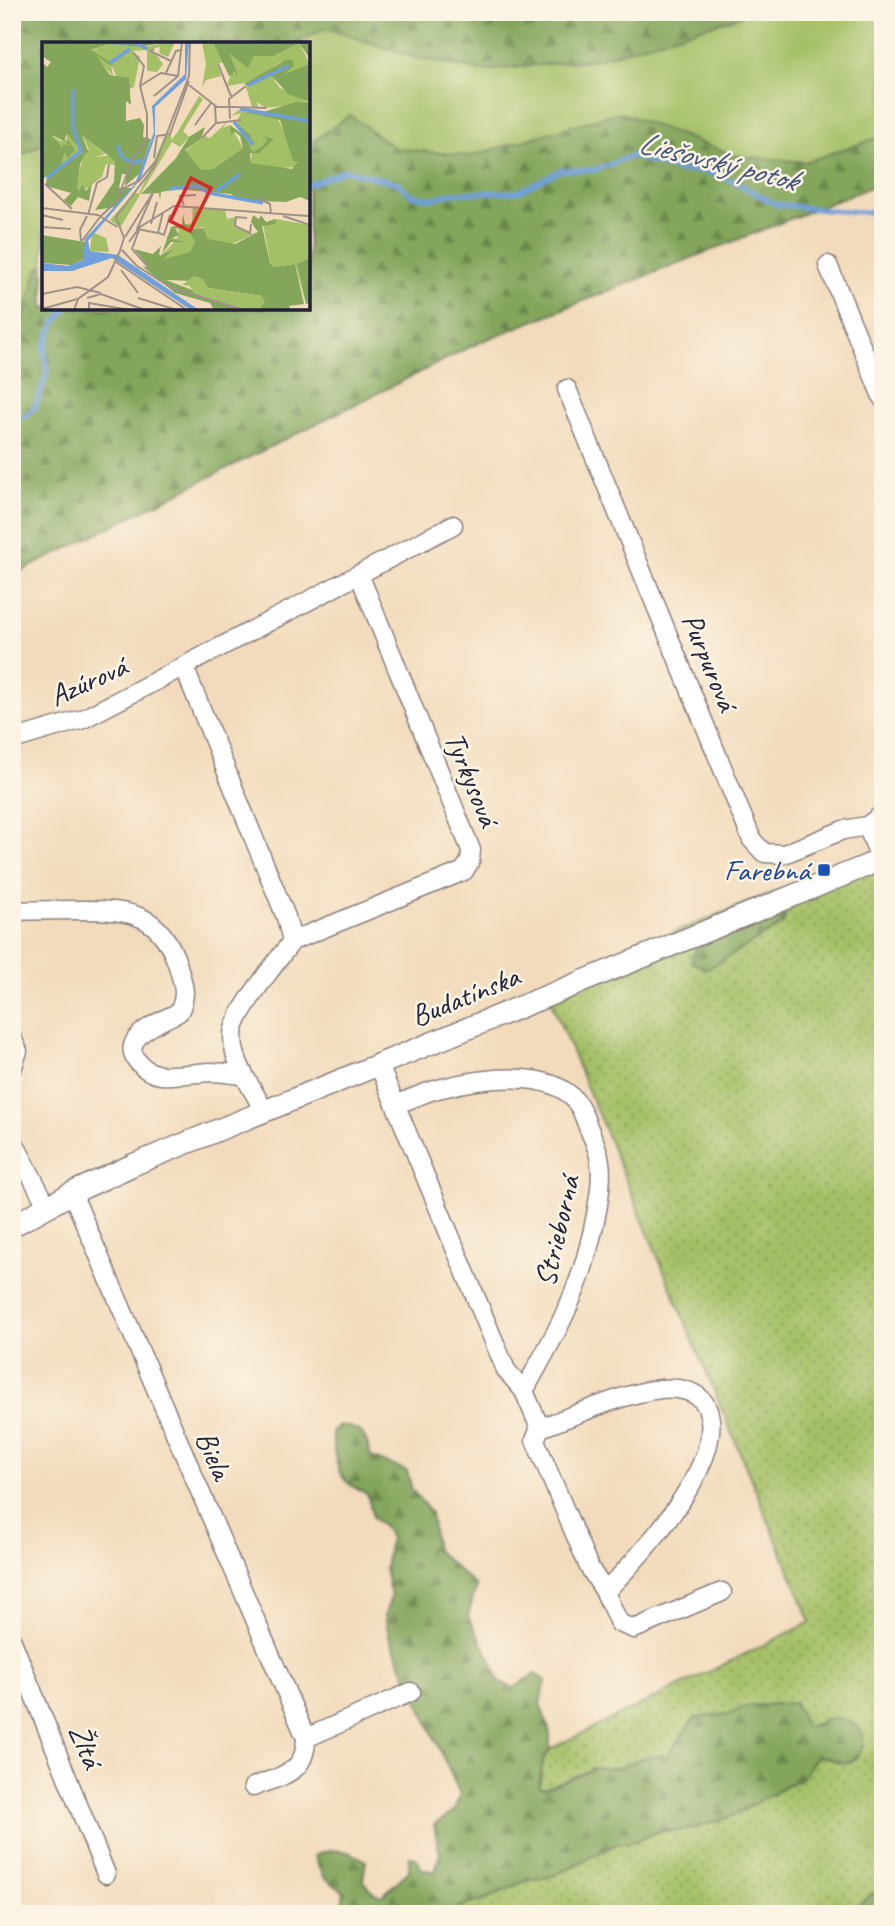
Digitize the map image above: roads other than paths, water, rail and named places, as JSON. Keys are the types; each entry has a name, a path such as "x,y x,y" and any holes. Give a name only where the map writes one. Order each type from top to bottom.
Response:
{"street":[{"path":"828,265 883,399"},
{"name":"Purpurová","path":"567,389 752,840 764,853 784,854 843,830 867,826"},
{"path":"263,1110 243,1075 235,1054 233,1033 240,1016 292,941 286,918 184,667 453,525"},
{"name":"Tyrkysová","path":"292,941 464,871 470,861 471,850 359,574"},
{"name":"Azúrová","path":"12,740 83,719 184,667"},
{"path":"882,859 867,826 883,814"},
{"name":"Budatínska","path":"12,1226 72,1193 263,1110 882,859"},
{"path":"12,911 121,911 133,913 157,927 176,960 185,992 184,1002 179,1012 137,1036 132,1049 136,1059 146,1070 159,1075 214,1072 243,1075"},
{"path":"12,1038 18,1051 12,1069"},
{"path":"378,1063 506,1370 524,1391 540,1428"},
{"name":"Strieborná","path":"397,1104 440,1088 472,1082 514,1078 545,1081 568,1092 577,1102 587,1124 601,1164 594,1220 585,1261 573,1297 524,1391"},
{"path":"12,1139 47,1206"},
{"name":"Biela","path":"72,1193 306,1738"},
{"path":"605,1592 653,1539 682,1499 707,1446 711,1427 710,1415 704,1402 693,1393 676,1388 635,1394 540,1428 534,1440 589,1567 605,1592 619,1623 634,1629 722,1592"},
{"name":"Žltá","path":"12,1641 106,1874"},
{"path":"253,1787 296,1769 306,1753 306,1738 411,1692"}],"waterway":[{"name":"Liešovský potok","path":"310,184 345,170 398,183 411,195 432,199 452,193 518,192 561,170 595,170 631,156 680,171 703,171 735,182 775,204 883,213"},
{"name":"Liešovský potok","path":"12,413 25,416 35,408 47,373 44,349 52,328 66,310"}],"place":[{"name":"Farebná","path":"824,870"}]}
